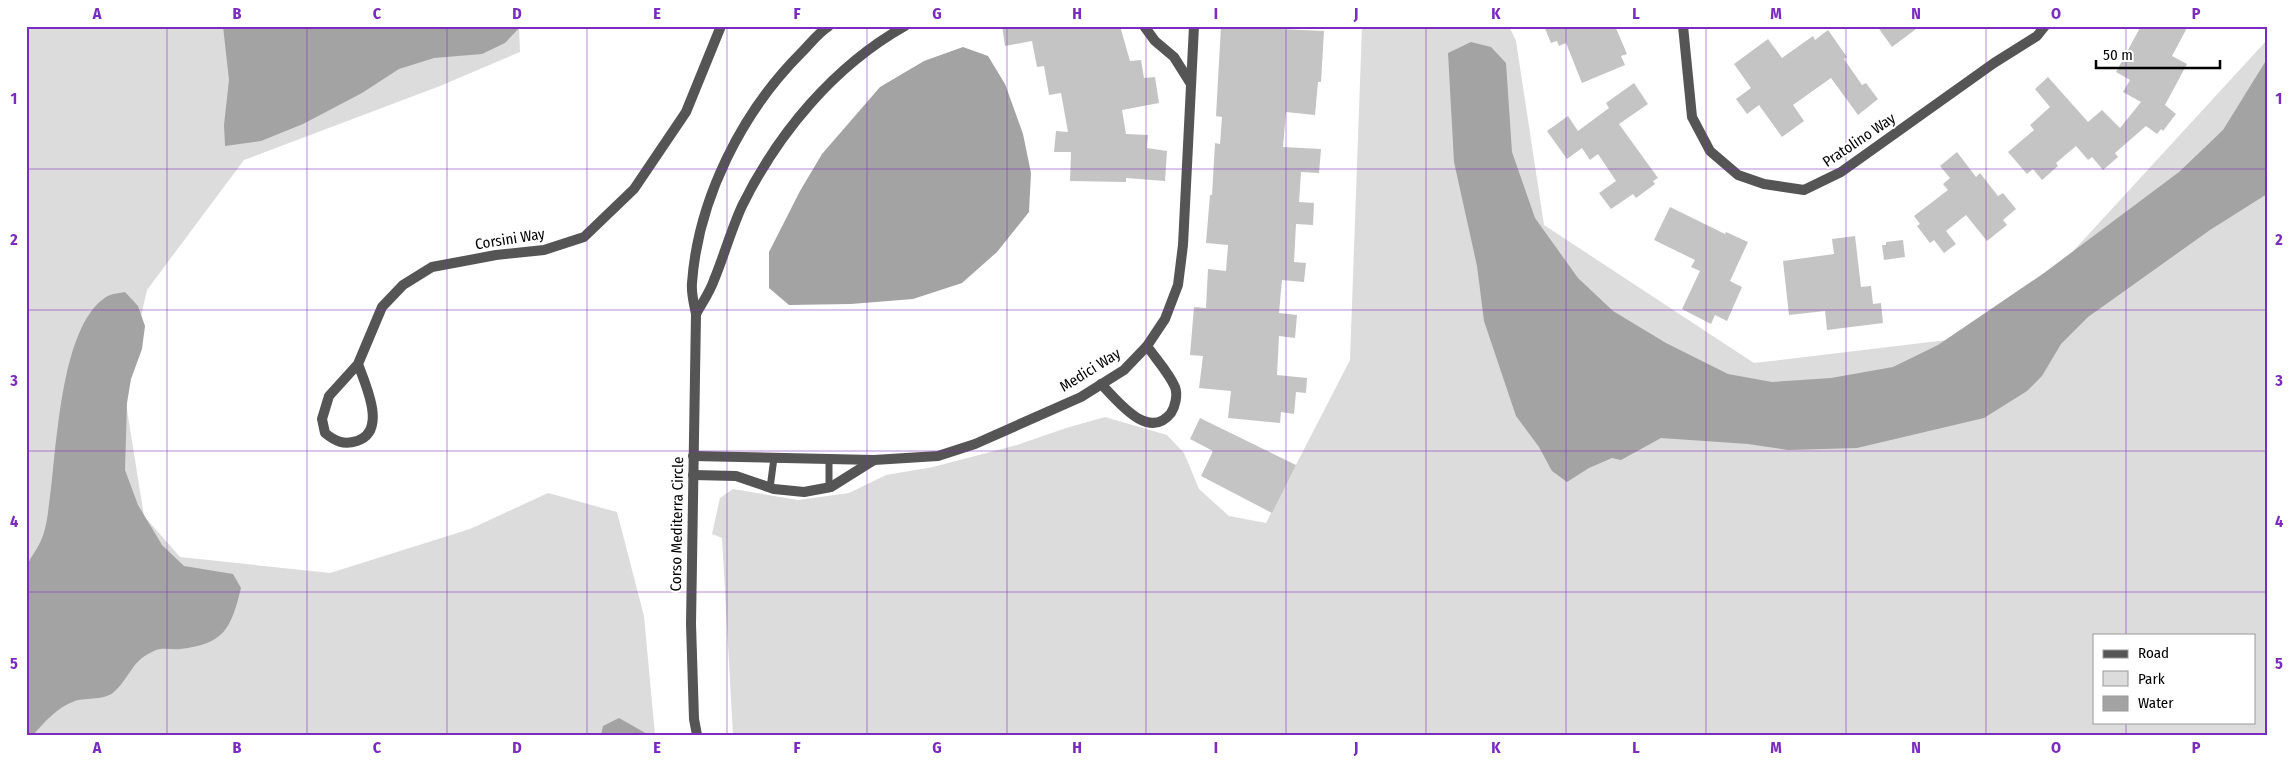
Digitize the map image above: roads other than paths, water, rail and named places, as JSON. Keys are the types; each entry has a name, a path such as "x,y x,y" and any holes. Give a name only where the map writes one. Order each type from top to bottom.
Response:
{"street":[{"name":"Corsini Way","path":"358,364 372,408 373,424 364,438 348,444 334,441 325,434 322,418 329,396 358,364 382,308 403,285 432,268 496,255 544,250 584,237 634,189 686,112 721,26"},
{"name":"Corso Mediterra Circle","path":"697,735 694,719 691,633 696,314 691,285 700,234 714,187 739,135 779,74 829,26"},
{"name":"Corso Mediterra Circle","path":"696,314 714,282 742,208 765,162 791,126 846,68 892,29 905,26"},
{"path":"1144,26 1155,41 1174,57 1191,84"},
{"name":"Medici Way","path":"693,456 874,460 938,456 975,444 1081,397 1124,370 1147,346 1165,319 1178,285 1183,235 1194,26"},
{"name":"Pratolino Way","path":"1682,26 1692,117 1710,151 1738,174 1764,184 1804,190 1841,172 1994,63 2037,36 2045,26"},
{"path":"1101,384 1131,414 1143,422 1153,424 1165,420 1174,409 1176,389 1147,346"},
{"name":"Medici Way","path":"693,475 725,475 744,478 770,488 804,492 829,487 874,460"}],"lane":[{"path":"770,488 774,458"},
{"path":"829,459 829,487"}],"water":[{"path":"223,26 521,26 505,43 482,54 434,58 399,69 362,93 303,124 261,141 225,146 224,125 229,80"},
{"path":"1471,42 1491,47 1506,63 1512,152 1535,218 1578,278 1613,311 1666,343 1728,374 1772,382 1831,378 1893,367 1938,345 2044,273 2179,172 2223,130 2267,59 2267,194 2210,230 2088,317 2061,344 2042,376 2027,391 1984,418 1857,448 1788,450 1748,444 1661,438 1621,460 1612,458 1589,468 1567,482 1552,471 1539,447 1516,416 1484,321 1477,266 1454,162 1448,53"},
{"path":"963,47 988,56 1005,84 1023,134 1031,173 1029,212 997,252 962,283 913,299 851,304 789,305 769,288 769,252 800,191 822,154 880,87 924,61"},
{"path":"125,292 138,306 145,326 142,349 131,379 127,403 125,470 138,505 162,545 184,566 233,574 241,588 234,614 229,624 224,632 216,638 195,647 160,649 146,655 140,659 111,694 101,698 75,701 52,715 33,735 26,735 26,568 40,542 46,525 62,396 69,364 78,336 90,313 106,297"},
{"path":"619,718 649,735 601,735 603,726"}]}
